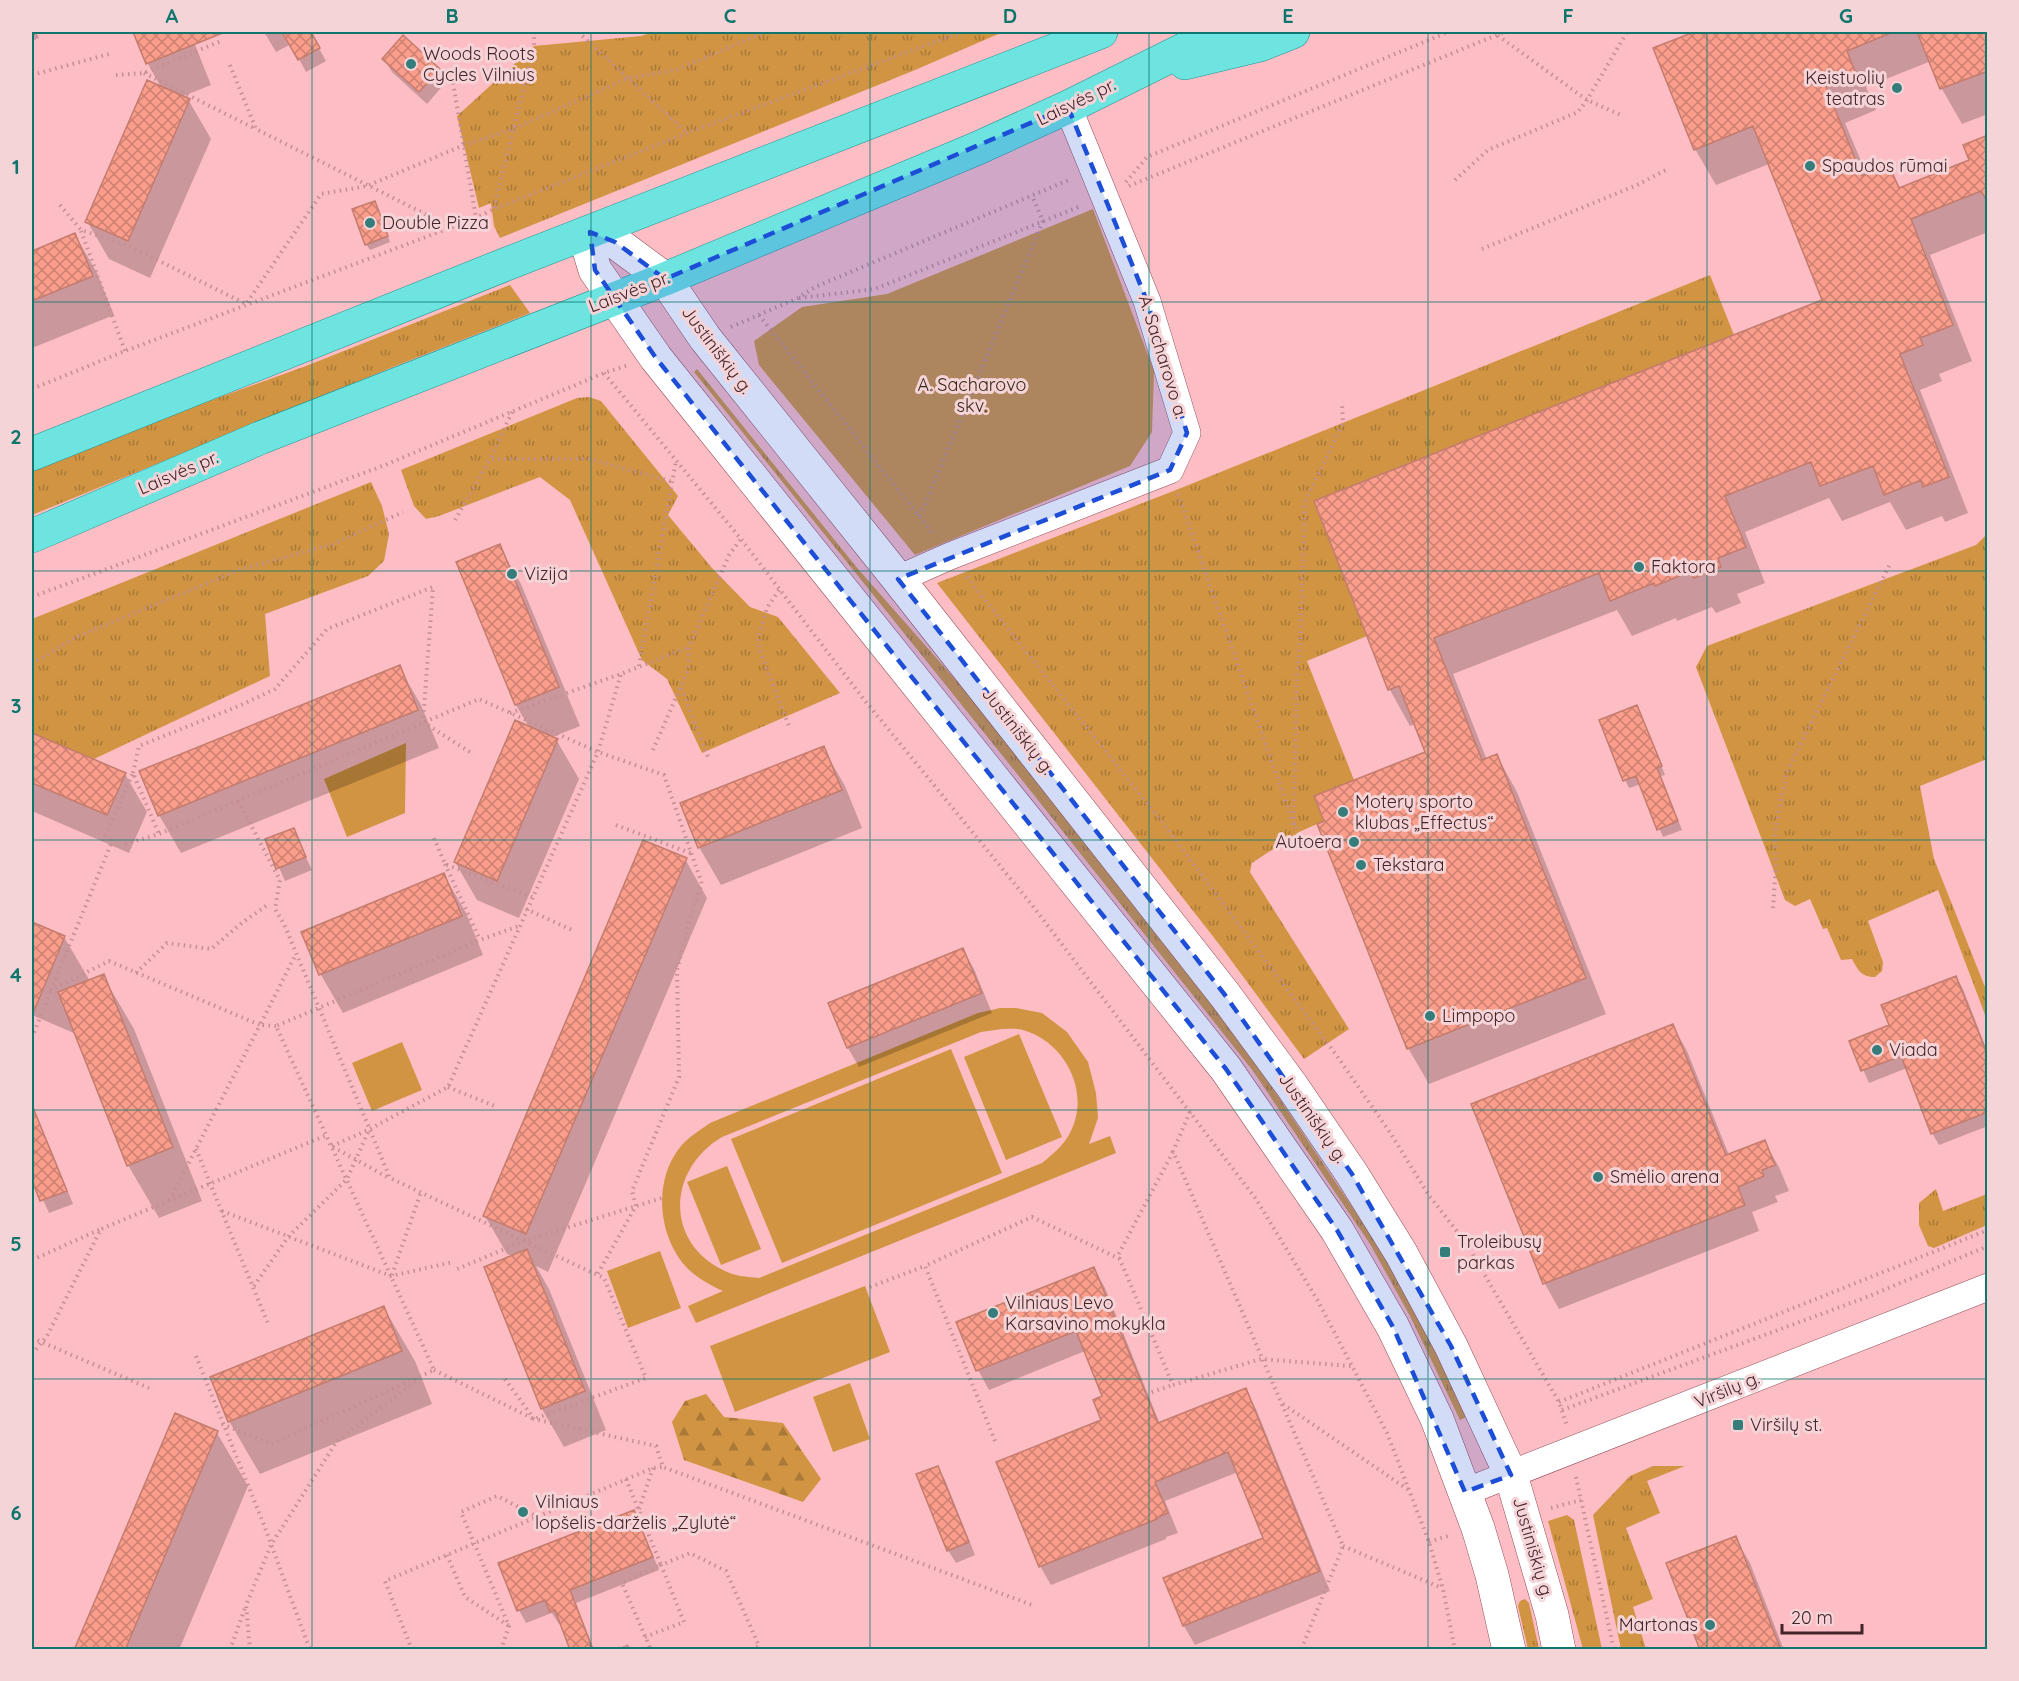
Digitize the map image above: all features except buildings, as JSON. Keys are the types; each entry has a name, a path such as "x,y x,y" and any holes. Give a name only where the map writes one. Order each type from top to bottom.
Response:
{"main road":[{"path":"32,454 1101,32"},
{"name":"Laisvės pr.","path":"32,536 260,438 665,279 978,148 1068,107 1219,32"},
{"path":"1122,79 1260,45 1293,32"},
{"path":"590,232 589,250 595,270 656,358 1226,1069 1337,1230 1393,1327 1437,1419 1465,1492 1492,1575 1509,1650"},
{"name":"Justiniškių g.","path":"590,232 615,242 665,279 705,338 1226,995 1292,1086 1352,1174 1401,1253 1451,1346 1511,1475 1552,1615 1559,1650"}],"street":[{"name":"A. Sacharovo a.","path":"1068,107 1113,193 1187,433 1170,470"},
{"path":"898,579 950,556 1170,470"},
{"name":"Viršilų g.","path":"1465,1492 1988,1287"}],"path":[{"path":"494,209 534,46 534,32"},
{"path":"578,32 687,133"},
{"path":"246,304 321,194 367,186 464,145 513,129 628,78 676,70 765,32"},
{"path":"32,389 246,304 476,218 687,133 962,32"},
{"path":"1113,193 1147,157 1448,32"},
{"path":"798,298 875,290 1495,33 1504,32"},
{"path":"1455,180 1488,150 1578,112 1627,32"},
{"path":"1495,33 1587,100 1623,116"},
{"path":"116,75 144,73 221,41"},
{"path":"32,75 109,54"},
{"path":"230,65 256,129"},
{"path":"144,73 452,227"},
{"path":"452,77 476,218"},
{"path":"1482,249 1637,185 1666,170"},
{"path":"705,338 798,298 815,286 1072,179 1113,193"},
{"path":"920,516 1043,221 1032,195"},
{"path":"60,205 81,230 125,351"},
{"path":"81,230 127,245 246,304"},
{"path":"759,315 1162,822 1337,1056 1391,1134 1428,1194 1466,1243 1562,1410 1614,1650"},
{"path":"32,597 385,465 603,373 656,358"},
{"path":"603,373 741,539 862,697 1032,905 1256,1199 1318,1300 1387,1433 1411,1491 1443,1589 1455,1650"},
{"path":"1294,825 1297,675 1305,502 1342,423 1342,403"},
{"path":"455,520 490,459 512,412"},
{"path":"490,459 590,459 673,482"},
{"path":"639,666 676,461"},
{"path":"1170,470 1294,825 1299,832"},
{"path":"32,664 76,637 220,578 242,569 333,544 403,512"},
{"path":"653,750 688,670 689,647 729,555 741,539"},
{"path":"1773,908 1776,864 1775,832 1786,774 1891,562"},
{"path":"105,836 134,773 139,746 275,689 327,629 433,587 423,722"},
{"path":"779,590 767,608 759,635 759,649 789,726"},
{"path":"510,713 621,674 689,647"},
{"path":"332,1146 369,1130 448,1087 598,752 621,674"},
{"path":"681,687 708,757"},
{"path":"125,844 159,834 479,699 598,752 664,775 702,884 692,911 677,970 679,1077 632,1191 636,1206 597,1275"},
{"path":"423,722 473,754"},
{"path":"134,773 159,834"},
{"path":"238,801 280,880 275,909 284,924 390,1178"},
{"path":"616,825 693,854"},
{"path":"434,838 480,940"},
{"path":"32,1038 113,839"},
{"path":"445,864 532,897"},
{"path":"136,973 167,943 211,949 266,906"},
{"path":"526,909 572,930"},
{"path":"51,990 109,961 260,1025 276,1026 480,940 519,926"},
{"path":"169,1201 296,954"},
{"path":"276,1026 434,1370 534,1419 656,1446 663,1467"},
{"path":"448,1087 498,1107"},
{"path":"1173,1385 1118,1255 1173,1151 1190,1112"},
{"path":"254,1286 288,1238 347,1179 369,1130"},
{"path":"32,1260 327,1135"},
{"path":"332,1146 390,1178 604,1278 646,1378 534,1419"},
{"path":"196,1148 270,1326"},
{"path":"1173,1151 1342,1545 1443,1589"},
{"path":"391,1276 421,1192"},
{"path":"457,1269 524,1241 662,1198"},
{"path":"222,1211 391,1276 453,1262"},
{"path":"870,1287 925,1266 1032,1217 1120,1259"},
{"path":"32,1354 46,1336 101,1229"},
{"path":"1559,1402 1988,1230"},
{"path":"1562,1410 1867,1296 1988,1246"},
{"path":"925,1266 995,1441"},
{"path":"32,1338 149,1388"},
{"path":"196,1356 310,1650"},
{"path":"1146,1394 1261,1359 1351,1366"},
{"path":"222,1424 271,1444 434,1370"},
{"path":"230,1650 271,1545 337,1442 425,1375"},
{"path":"505,1379 534,1419"},
{"path":"1281,1403 1411,1491"},
{"path":"412,1650 385,1581 626,1479 653,1468 663,1467 1032,1605"},
{"path":"638,1509 653,1468"},
{"path":"626,1479 684,1622 645,1637"},
{"path":"501,1650 509,1626 461,1512 497,1496 538,1517"},
{"path":"1301,1650 1342,1545"},
{"path":"651,1650 622,1583 690,1553 726,1571 759,1646 750,1650"},
{"path":"447,1555 465,1597 509,1626"},
{"path":"246,1605 250,1650"}],"highlighted area":[{"path":"1068,107 1147,301 1187,433 1170,470 898,579 1225,995 1352,1174 1451,1346 1511,1475 1465,1492 1393,1327 1337,1230 1226,1069 656,358 595,270 590,232 615,242 665,279"}],"green space":[{"path":"653,32 1003,32 915,70 500,238 494,226 491,203 479,208 457,116 534,46 641,36"},
{"name":"A. Sacharovo skv.","path":"1093,209 1154,371 1152,432 1130,466 915,555 759,365 754,341 802,307 887,294"},
{"path":"1710,275 1734,335 1314,501 1367,636 1307,661 1354,780 1324,821 1299,832 1252,863 1250,872 1349,1029 1304,1059 1222,948 937,583 1176,490"},
{"path":"510,285 530,313 32,515 32,470 151,422 306,366"},
{"path":"697,369 858,569 969,695 1233,1029 1379,1247 1425,1326 1466,1417 1460,1420 1410,1316 1370,1244 1253,1071 694,372"},
{"path":"589,397 601,401 678,496 668,515 712,568 750,607 778,617 840,693 702,753 667,679 642,660 570,500 540,477 426,519 414,506 401,470 577,398"},
{"path":"371,482 382,506 389,534 384,561 368,576 265,614 270,676 94,759 32,733 32,619"},
{"path":"1987,534 1987,759 1920,786 1934,859 1987,992 1987,1020 1938,890 1868,921 1883,962 1882,971 1875,977 1863,974 1852,959 1841,960 1827,928 1823,929 1810,899 1795,906 1785,900 1696,667 1707,646 1976,545"},
{"path":"406,743 405,813 347,837 324,779"},
{"path":"1000,1008 1016,1008 1042,1013 1067,1032 1088,1062 1096,1093 1098,1118 1089,1144 1110,1136 1116,1153 696,1323 688,1306 723,1291 703,1281 686,1267 670,1242 666,1229 662,1200 663,1185 673,1158 681,1146 710,1123 978,1013","holes":["1005,1029 1026,1031 1040,1037 1053,1047 1063,1058 1076,1087 1078,1102 1076,1118 1070,1133 1061,1146 1042,1163 759,1278 745,1277 723,1270 704,1257 690,1241 683,1224 680,1205 683,1185 691,1167 704,1151 722,1137 981,1032"]},
{"path":"1019,1034 1062,1137 1006,1160 964,1057"},
{"path":"402,1042 422,1090 372,1111 352,1063"},
{"path":"951,1049 1002,1173 782,1263 731,1139"},
{"path":"727,1166 761,1249 721,1265 687,1182"},
{"path":"1936,1189 1943,1211 1987,1194 1987,1225 1934,1248 1928,1246 1919,1225 1919,1203"},
{"path":"660,1251 681,1308 628,1328 607,1271"},
{"path":"865,1286 890,1352 735,1412 710,1346"},
{"path":"850,1383 870,1439 833,1452 813,1397"},
{"path":"706,1394 724,1417 783,1423 821,1479 803,1502 684,1460 672,1422 685,1401"},
{"path":"1653,1466 1685,1466 1647,1481 1660,1513 1626,1528 1653,1599 1633,1607 1646,1649 1621,1649 1593,1515 1630,1476"},
{"path":"1567,1515 1574,1520 1602,1649 1583,1649 1548,1521"},
{"path":"1525,1599 1529,1603 1539,1649 1528,1649 1518,1606 1520,1601"}],"place":[{"name":"Woods Roots Cycles Vilnius","path":"411,64"},
{"name":"Keistuolių teatras","path":"1897,88"},
{"name":"Spaudos rūmai","path":"1810,166"},
{"name":"Double Pizza","path":"370,223"},
{"name":"Faktora","path":"1639,567"},
{"name":"Vizija","path":"512,574"},
{"name":"Moterų sporto klubas „Effectus“","path":"1343,812"},
{"name":"Autoera","path":"1354,842"},
{"name":"Tekstara","path":"1361,865"},
{"name":"Limpopo","path":"1430,1016"},
{"name":"Viada","path":"1877,1050"},
{"name":"Smėlio arena","path":"1598,1177"},
{"name":"Troleibusų parkas","path":"1445,1252"},
{"name":"Vilniaus Levo Karsavino mokykla","path":"993,1313"},
{"name":"Viršilų st.","path":"1738,1425"},
{"name":"Vilniaus lopšelis-darželis „Zylutė“","path":"523,1512"},
{"name":"Martonas","path":"1710,1625"}]}
